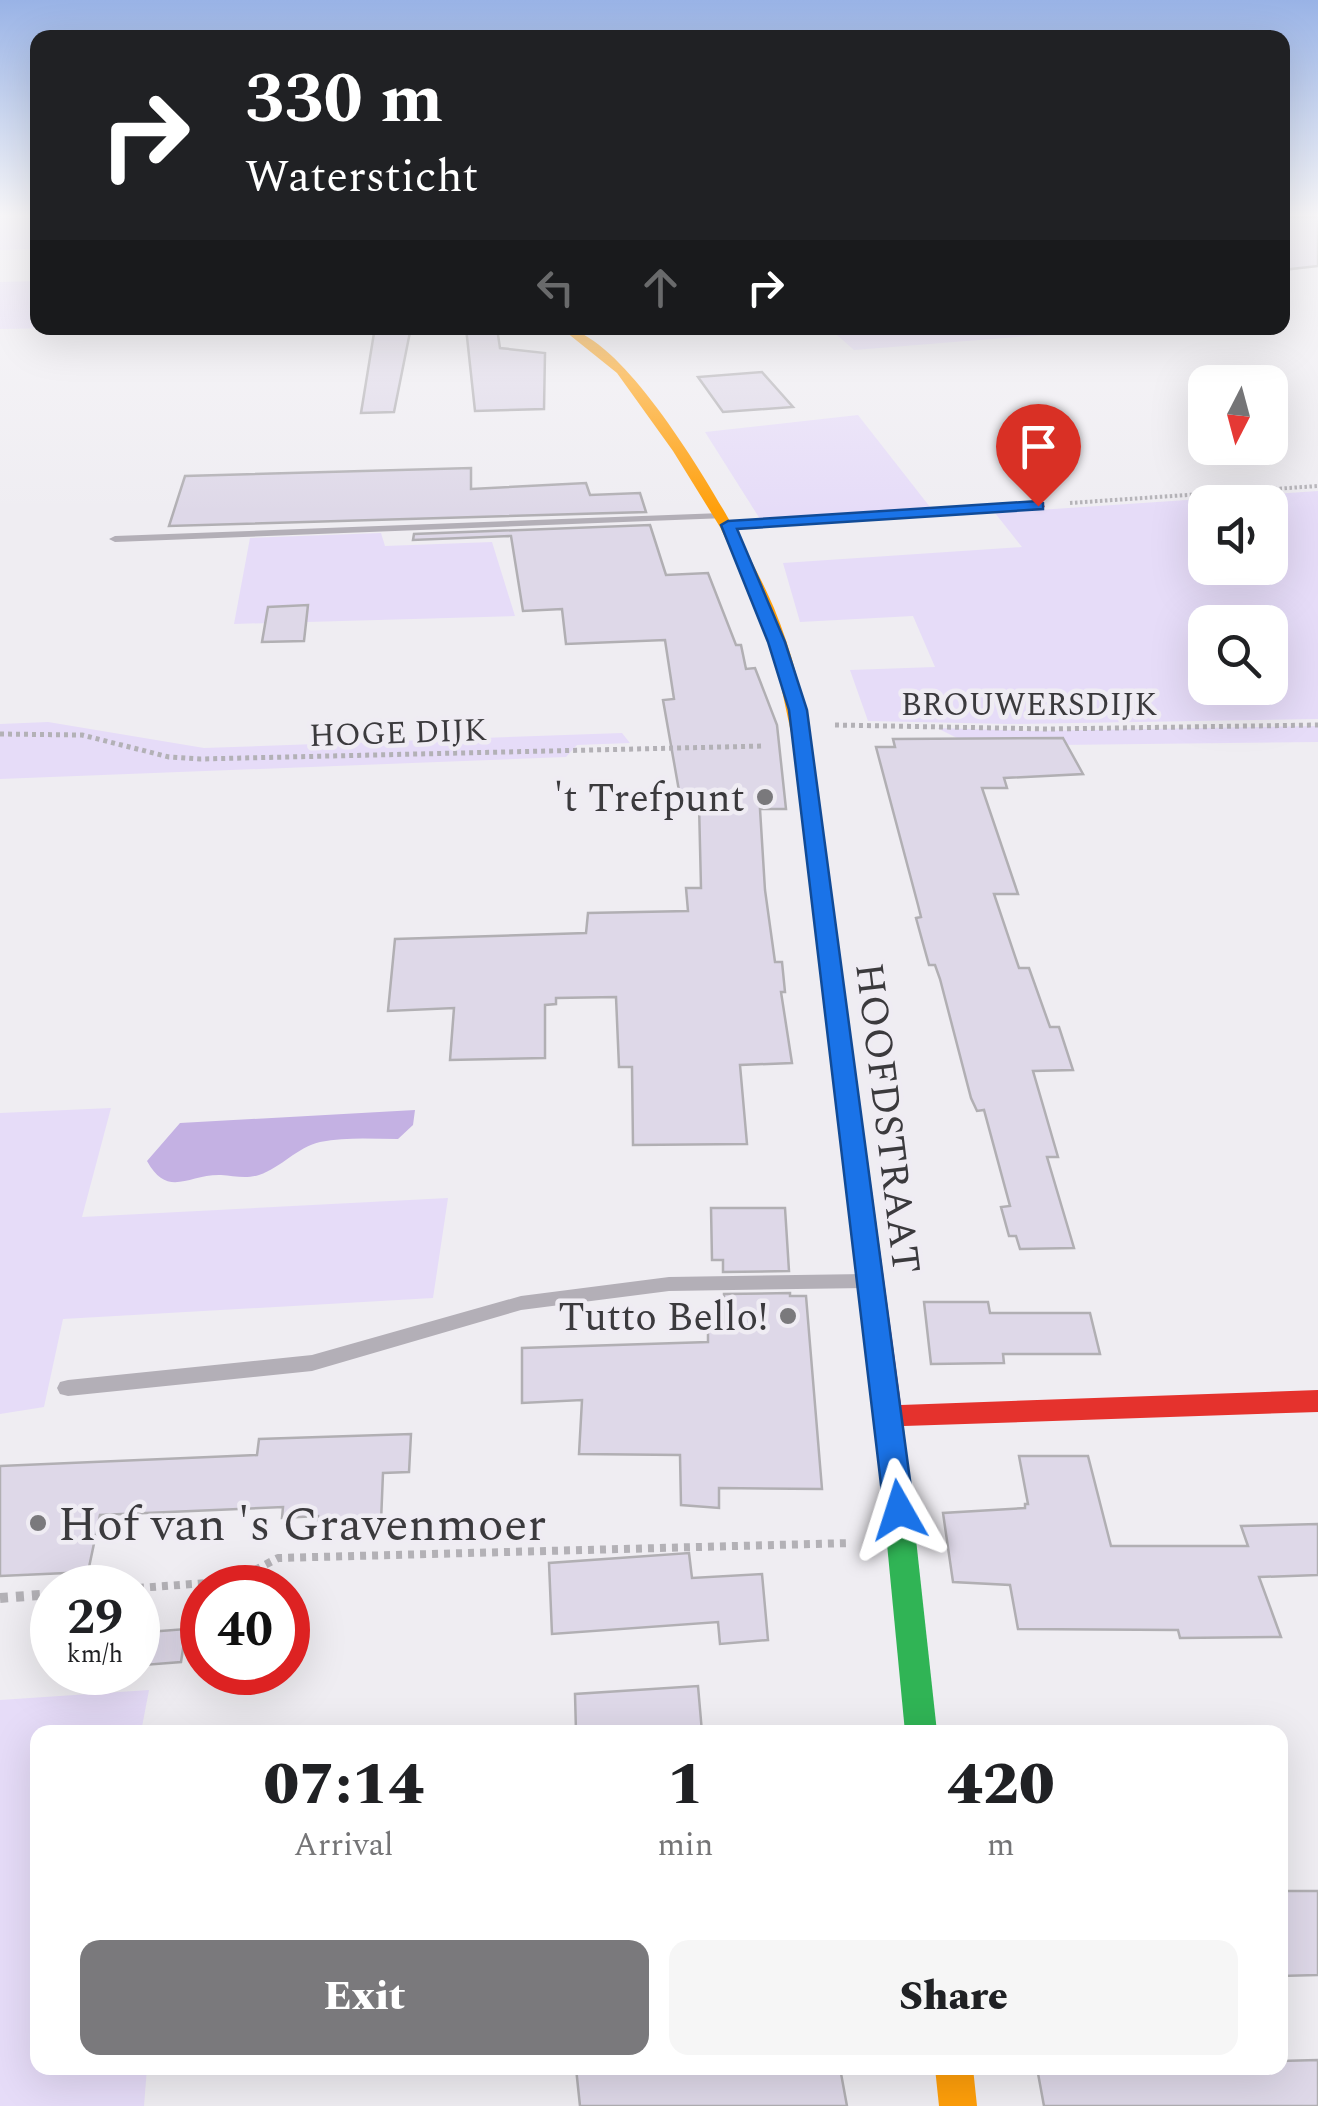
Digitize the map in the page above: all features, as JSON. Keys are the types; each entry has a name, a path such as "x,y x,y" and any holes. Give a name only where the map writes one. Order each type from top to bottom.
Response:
{"street":[{"name":"HOOFDSTRAAT","path":"576,335 611,359 648,404 725,520 776,642 798,710 872,1280 920,1725"},
{"path":"725,520 1038,506"},
{"path":"888,1416 1318,1401"},
{"path":"955,2075 958,2106"}],"lane":[{"path":"115,539 725,520"},
{"path":"68,1388 312,1363 540,1301 669,1284 872,1280"}],"path":[{"path":"1038,506 1318,486"},
{"name":"BROUWERSDIJK","path":"800,734 1318,725"},
{"name":"HOGE DIJK","path":"0,734 82,735 169,758 200,759 800,734"},
{"path":"160,1586 234,1581 278,1558 902,1542"},
{"path":"0,1598 30,1596"}],"shaded area":[{"path":"0,315 30,315 30,329 0,329"},
{"path":"837,335 1042,335 854,350"},
{"path":"858,415 930,507 760,519 705,432"},
{"path":"1318,491 1318,719 1009,724 868,721 850,670 935,667 913,616 800,622 783,563 1022,547 995,513 1188,500 1188,585 1288,585 1288,493"},
{"path":"381,533 385,546 492,542 515,616 234,624 250,538"},
{"path":"48,722 204,748 622,733 630,743 577,745 566,757 0,779 0,724"},
{"path":"1318,726 1318,742 973,746 937,728 1033,731"},
{"path":"111,1108 82,1217 448,1198 433,1298 63,1319 44,1407 0,1414 0,1113"},
{"path":"415,1110 413,1125 398,1139 320,1142 254,1176 221,1175 171,1182 155,1172 147,1161 180,1123"},
{"path":"148,1695 142,1725 30,1725 30,2075 146,2075 144,2106 0,2106 0,1700"}],"building":[{"path":"374,335 409,335 394,412 361,413"},
{"path":"467,335 498,335 500,348 545,353 544,409 475,411"},
{"path":"762,372 793,407 723,412 698,377"},
{"path":"471,468 471,489 586,483 590,495 640,493 646,512 169,526 185,476"},
{"path":"650,525 666,575 708,573 736,645 741,645 746,669 755,668 777,725 786,809 760,809 765,890 775,962 782,962 785,992 781,992 792,1063 740,1065 747,1144 633,1145 632,1067 619,1067 616,997 556,998 556,1004 545,1005 545,1058 450,1060 454,1008 388,1011 395,939 586,933 588,913 688,911 686,888 701,888 699,804 681,802 663,700 674,699 665,640 566,644 562,609 523,611 511,536 413,540 414,534"},
{"path":"308,605 304,641 262,642 268,607"},
{"path":"1063,738 1083,774 1004,778 1007,788 982,788 1018,894 994,894 1019,968 1029,968 1050,1027 1059,1027 1073,1070 1033,1071 1058,1157 1047,1157 1074,1248 1020,1249 1016,1236 1009,1236 1001,1207 1010,1206 984,1110 977,1111 971,1098 940,979 935,965 929,965 916,918 921,917 876,747 895,747 893,739"},
{"path":"711,1208 785,1208 789,1271 723,1272 723,1260 712,1260"},
{"path":"724,1294 806,1296 822,1489 719,1488 719,1508 681,1505 680,1455 579,1454 582,1400 522,1403 522,1348 708,1342 708,1322 724,1322"},
{"path":"924,1302 988,1302 990,1313 1090,1313 1100,1354 1003,1354 1004,1363 931,1364"},
{"path":"411,1434 409,1472 383,1473 381,1522 317,1526 318,1516 282,1518 283,1507 100,1515 89,1565 30,1565 30,1575 0,1576 0,1466 257,1455 259,1439"},
{"path":"1019,1456 1088,1456 1111,1546 1248,1546 1241,1526 1318,1524 1318,1575 1259,1577 1281,1637 1180,1638 1178,1630 1018,1629 1010,1585 953,1582 943,1513 1025,1508 1028,1504"},
{"path":"689,1553 692,1578 762,1574 768,1640 720,1644 718,1622 552,1634 549,1563"},
{"path":"180,1629 180,1662 160,1664 160,1631"},
{"path":"698,1686 701,1725 576,1725 575,1694"},
{"path":"1288,1891 1318,1891 1318,1975 1288,1976"},
{"path":"1318,2060 1318,2106 1044,2106 1038,2075 1288,2075 1288,2061"},
{"path":"577,2075 841,2075 847,2106 580,2106"}],"traffic: fast":[{"path":"890,1429 920,1725"}],"traffic: slow":[{"path":"576,335 621,370 679,449 727,527 767,610 794,697 802,742"},
{"path":"955,2075 958,2106"}],"traffic: jam":[{"path":"728,525 1038,506"},
{"path":"802,742 890,1429"},
{"path":"889,1416 1318,1401"}],"place":[{"name":"'t Trefpunt","path":"765,797"},
{"name":"Tutto Bello!","path":"788,1316"},
{"name":"Hof van 's Gravenmoer","path":"38,1523"}],"route":[{"path":"899,1510 798,710 776,642 728,525 1038,506"}]}
